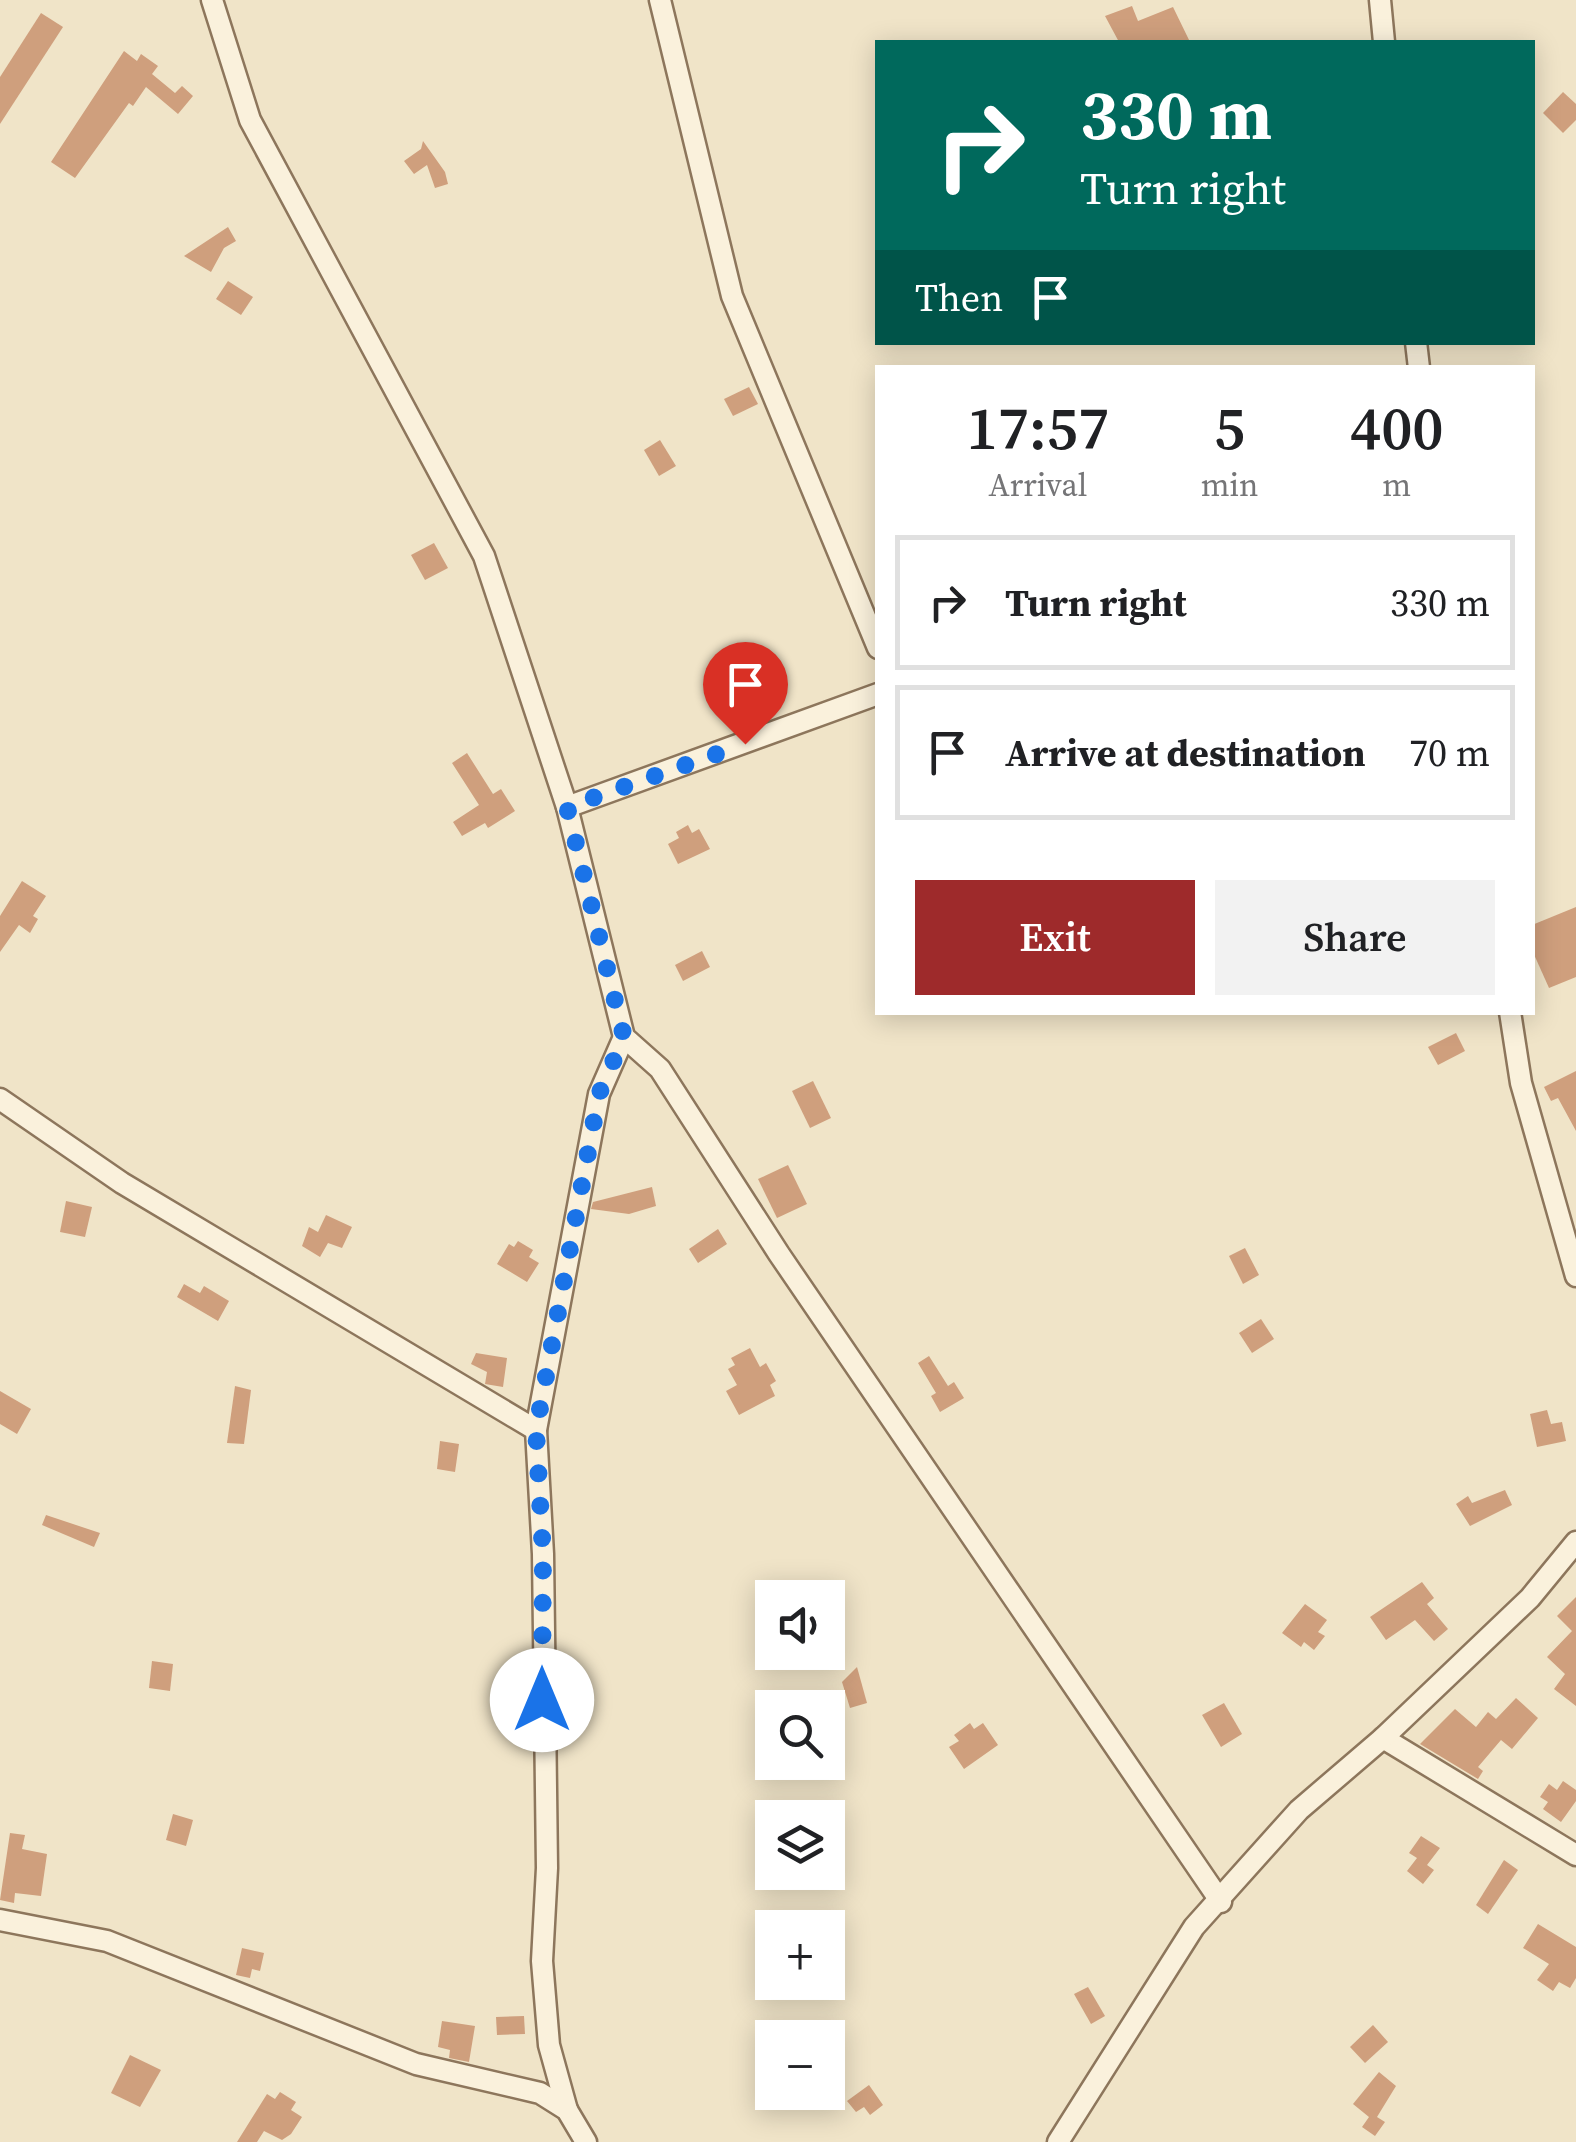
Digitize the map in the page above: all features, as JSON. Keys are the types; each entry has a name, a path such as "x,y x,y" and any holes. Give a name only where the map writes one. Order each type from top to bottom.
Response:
{"street":[{"path":"212,0 250,120 306,217 484,556 567,807 624,1037 660,1069 779,1254 1220,1902"},
{"path":"660,0 732,296 875,641"},
{"path":"1380,0 1384,40"},
{"path":"567,807 875,695"},
{"path":"1510,1015 1521,1083 1576,1276"},
{"path":"586,2142 567,2110 549,2045 542,1961 547,1868 543,1554 536,1430 599,1094 624,1037"},
{"path":"0,1099 122,1183 536,1430"},
{"path":"1058,2142 1194,1927 1300,1810 1383,1738 1530,1598 1576,1542"},
{"path":"1383,1738 1576,1856"},
{"path":"0,1920 107,1941 416,2064 540,2093 567,2110"}],"building":[{"path":"1132,6 1138,21 1173,7 1189,40 1118,40 1105,16"},
{"path":"41,13 63,27 0,124 0,77"},
{"path":"124,51 137,61 141,54 158,66 152,74 175,93 182,86 193,96 178,114 146,87 133,106 129,103 75,178 51,162"},
{"path":"1563,92 1576,104 1576,120 1563,133 1543,113"},
{"path":"423,141 445,172 448,184 435,188 427,165 414,174 404,161 421,149"},
{"path":"228,227 236,241 224,248 211,272 184,256"},
{"path":"228,281 253,297 241,315 216,299"},
{"path":"749,387 758,404 733,416 724,399"},
{"path":"660,440 676,466 659,476 644,450"},
{"path":"434,543 448,568 425,580 411,555"},
{"path":"467,753 493,794 501,789 515,811 488,828 485,823 462,836 453,822 479,805 452,763"},
{"path":"688,825 692,833 699,829 710,849 678,864 668,844 679,838 676,832"},
{"path":"22,881 46,896 33,916 38,919 30,933 19,925 0,952 0,916"},
{"path":"1576,907 1576,977 1549,988 1535,957 1535,924"},
{"path":"702,951 710,967 683,981 675,965"},
{"path":"1456,1033 1465,1051 1438,1065 1428,1047"},
{"path":"1576,1071 1576,1131 1558,1098 1551,1101 1544,1087"},
{"path":"813,1081 831,1118 810,1128 792,1091"},
{"path":"788,1165 807,1204 777,1218 758,1179"},
{"path":"652,1187 656,1206 629,1214 591,1209 593,1202"},
{"path":"66,1201 92,1207 85,1237 60,1232"},
{"path":"326,1215 352,1227 342,1248 328,1243 320,1257 302,1246 309,1227 318,1232"},
{"path":"718,1229 727,1244 698,1263 689,1249"},
{"path":"518,1241 533,1250 529,1257 539,1263 527,1282 497,1264 509,1244 514,1247"},
{"path":"1245,1248 1259,1275 1243,1284 1229,1256"},
{"path":"184,1284 200,1293 204,1286 229,1301 218,1321 177,1297"},
{"path":"1261,1319 1274,1339 1252,1353 1239,1333"},
{"path":"750,1348 760,1367 766,1363 776,1381 770,1385 775,1396 739,1415 726,1391 737,1385 728,1369 735,1365 731,1358"},
{"path":"476,1353 507,1358 503,1387 485,1384 487,1372 471,1364"},
{"path":"929,1356 948,1386 954,1382 964,1398 940,1412 931,1396 936,1393 918,1363"},
{"path":"235,1386 251,1390 244,1444 227,1443"},
{"path":"0,1391 31,1409 17,1434 0,1424"},
{"path":"1547,1410 1551,1424 1562,1422 1566,1441 1537,1447 1530,1414"},
{"path":"440,1441 459,1444 455,1472 437,1469"},
{"path":"1505,1490 1512,1505 1470,1526 1456,1504 1468,1496 1472,1503"},
{"path":"46,1515 100,1533 94,1547 42,1525"},
{"path":"1422,1582 1434,1598 1427,1604 1448,1629 1434,1641 1415,1620 1386,1640 1370,1617"},
{"path":"1576,1597 1576,1706 1554,1689 1565,1674 1547,1657 1572,1631 1557,1616"},
{"path":"1305,1604 1327,1620 1318,1632 1325,1636 1314,1650 1304,1642 1301,1647 1282,1633"},
{"path":"152,1661 173,1664 170,1691 149,1688"},
{"path":"857,1667 867,1703 850,1708 842,1682"},
{"path":"1516,1698 1538,1718 1512,1749 1501,1740 1478,1767 1483,1771 1478,1779 1420,1744 1455,1709 1476,1727 1488,1712 1496,1719"},
{"path":"1224,1703 1242,1734 1221,1747 1202,1715"},
{"path":"970,1723 974,1729 983,1723 998,1745 964,1769 949,1747 959,1741 954,1735"},
{"path":"1563,1781 1576,1790 1576,1801 1561,1822 1543,1809 1548,1802 1540,1797 1549,1784 1557,1790"},
{"path":"173,1814 193,1820 186,1846 166,1840"},
{"path":"10,1833 25,1835 22,1849 47,1854 41,1896 15,1893 14,1903 0,1900"},
{"path":"1421,1836 1440,1848 1427,1865 1434,1870 1423,1884 1407,1871 1417,1858 1409,1853"},
{"path":"1504,1860 1518,1870 1488,1914 1476,1905"},
{"path":"1538,1924 1576,1947 1576,1978 1570,1988 1559,1982 1553,1991 1537,1980 1549,1964 1523,1948"},
{"path":"242,1948 264,1953 260,1971 252,1969 250,1978 236,1975"},
{"path":"1088,1987 1105,2016 1091,2024 1074,1994"},
{"path":"524,2016 525,2034 497,2035 496,2017"},
{"path":"442,2021 475,2026 469,2062 449,2058 450,2050 438,2047"},
{"path":"1373,2025 1388,2042 1365,2063 1350,2047"},
{"path":"130,2055 161,2070 140,2107 111,2093"},
{"path":"1379,2072 1396,2086 1377,2117 1385,2122 1375,2136 1362,2127 1369,2117 1353,2104"},
{"path":"869,2085 883,2105 870,2115 864,2107 856,2112 847,2101"},
{"path":"280,2092 296,2102 291,2110 302,2117 291,2134 282,2140 264,2131 257,2142 237,2142 267,2094 275,2099"}],"route":[{"path":"542,1700 543,1554 536,1430 599,1094 624,1037 567,807 745,744"}]}
